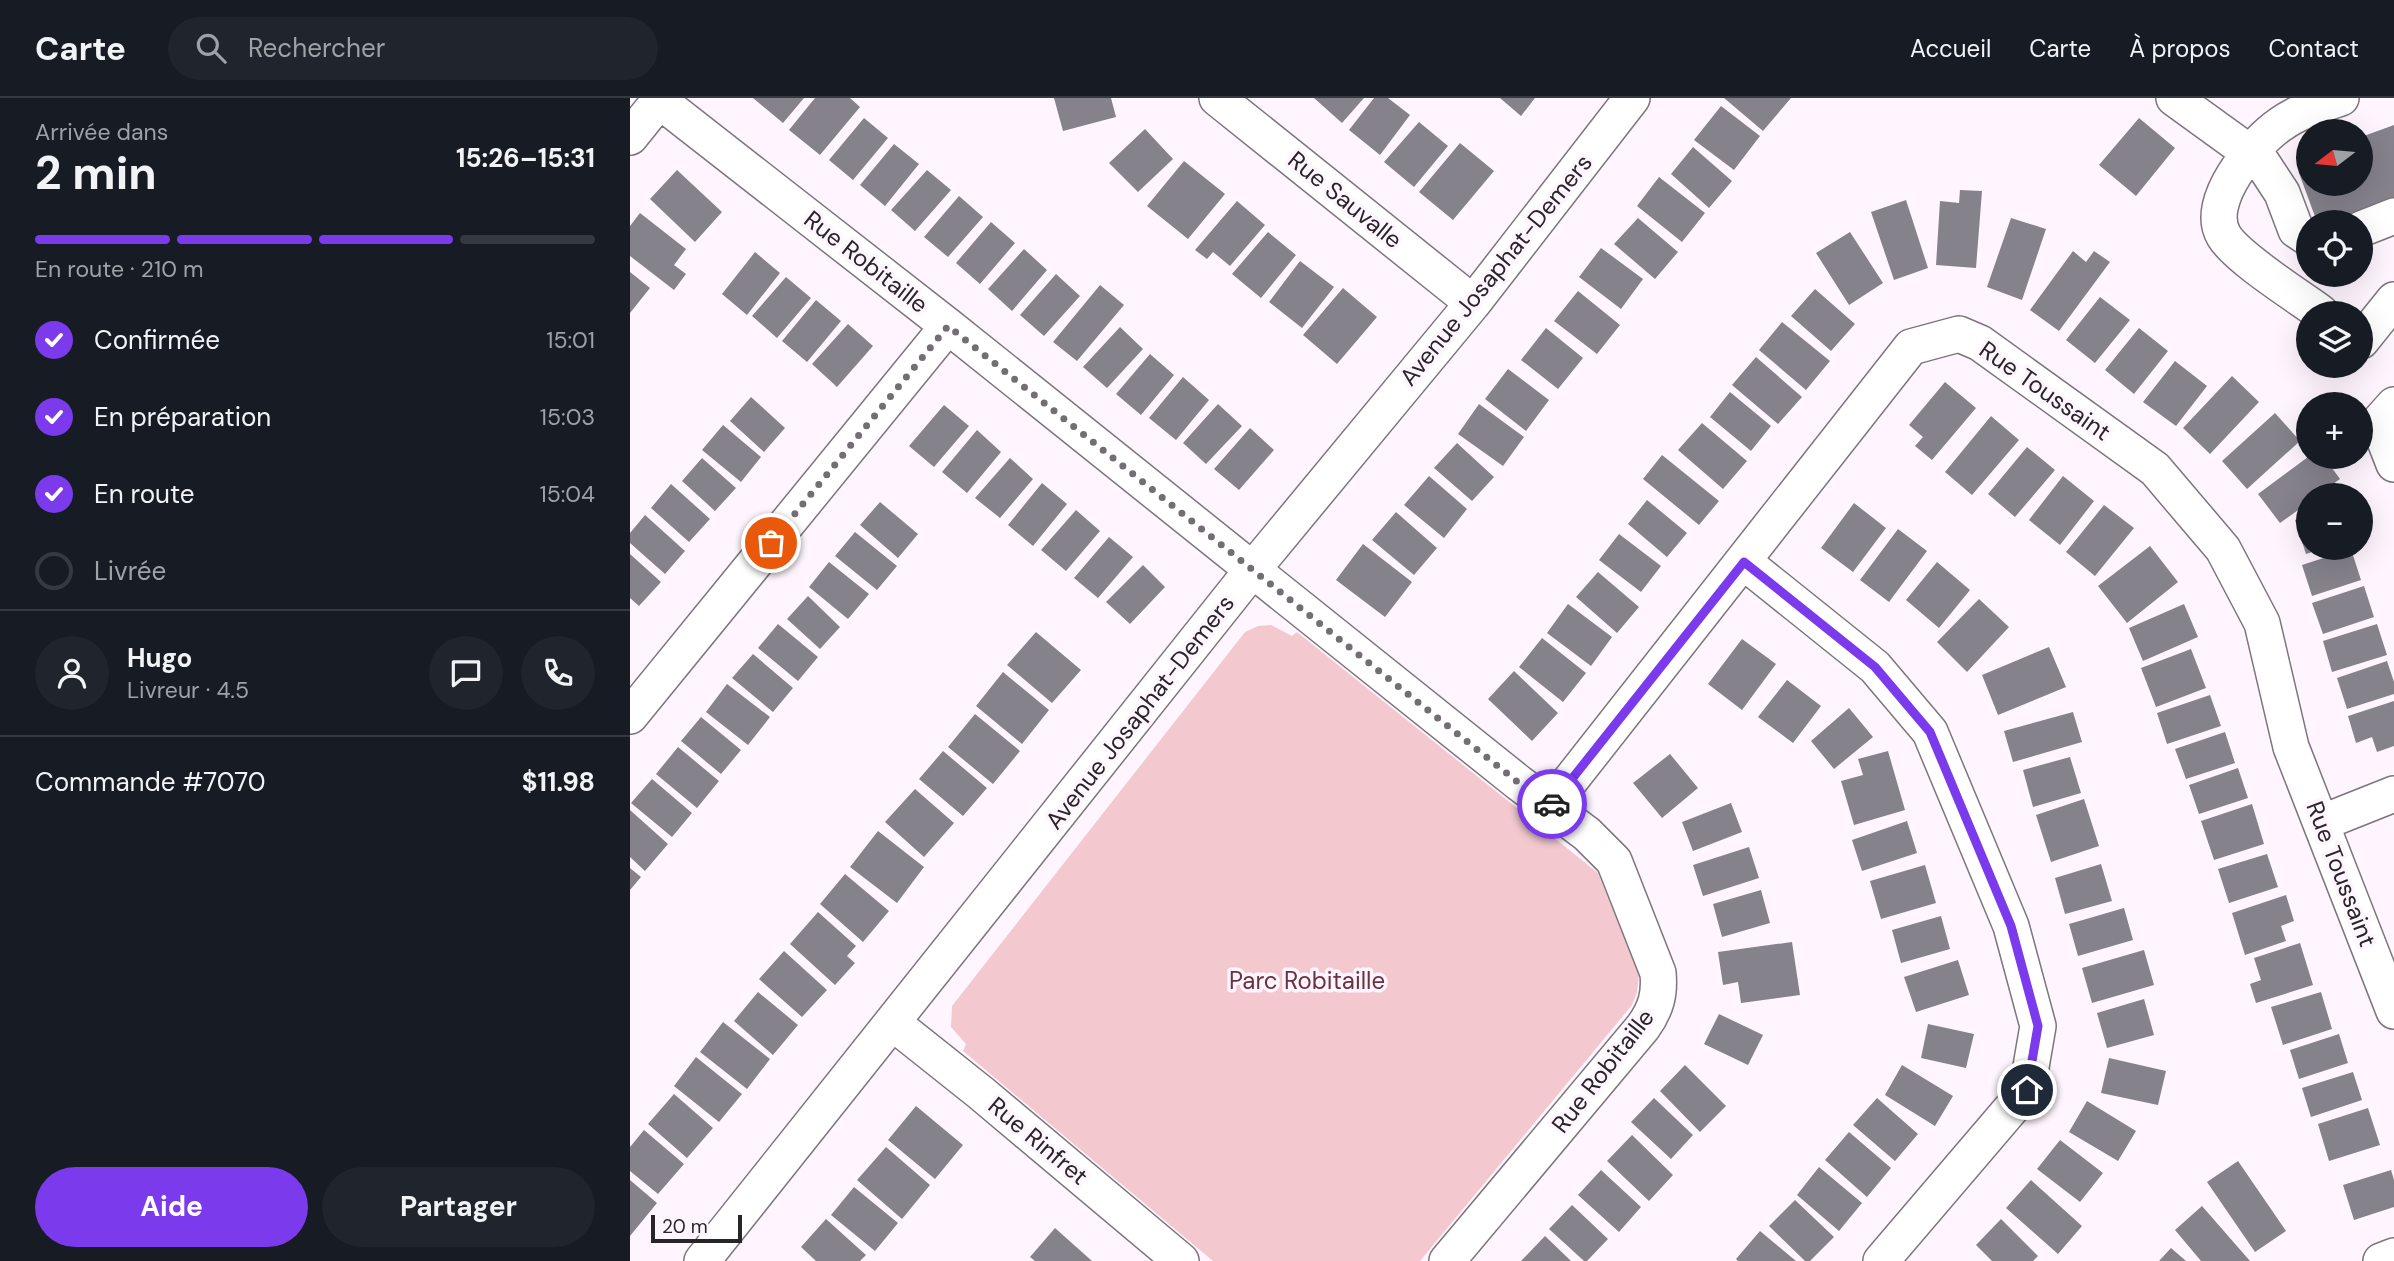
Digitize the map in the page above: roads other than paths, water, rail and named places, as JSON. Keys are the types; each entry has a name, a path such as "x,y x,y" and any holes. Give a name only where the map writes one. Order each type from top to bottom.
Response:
{"street":[{"name":"Rue Sauvalle","path":"1217,98 1472,303"},
{"name":"Avenue Josaphat-Demers","path":"702,1261 1253,569 1472,303 1632,98"},
{"path":"2174,98 2257,161 2282,193 2296,230"},
{"path":"2296,245 2289,245 2274,237 2259,199 2257,161 2262,139 2283,122 2340,98"},
{"path":"630,137 658,99"},
{"name":"Rue Robitaille","path":"658,99 948,326 1519,783 1551,805 1587,834 1614,861 1658,972 1660,990 1654,1011 1447,1261"},
{"path":"2257,161 2222,195 2218,212 2221,229 2236,250 2305,301"},
{"path":"2373,224 2394,216"},
{"path":"2373,326 2394,300"},
{"path":"630,716 948,326"},
{"name":"Rue Toussaint","path":"1551,805 1911,347 1959,334 1980,343 2155,469 2223,549 2262,623 2291,747 2394,1011"},
{"path":"2394,405 2378,423 2394,464"},
{"path":"1744,562 1875,667 1930,732 2011,926 2038,1026 2027,1090 1881,1261"},
{"path":"2321,823 2394,794"},
{"name":"Rue Rinfret","path":"894,1023 1181,1261"},
{"path":"2381,1261 2394,1256"}],"park label":[{"name":"Parc Robitaille","path":"1307,981"}]}
